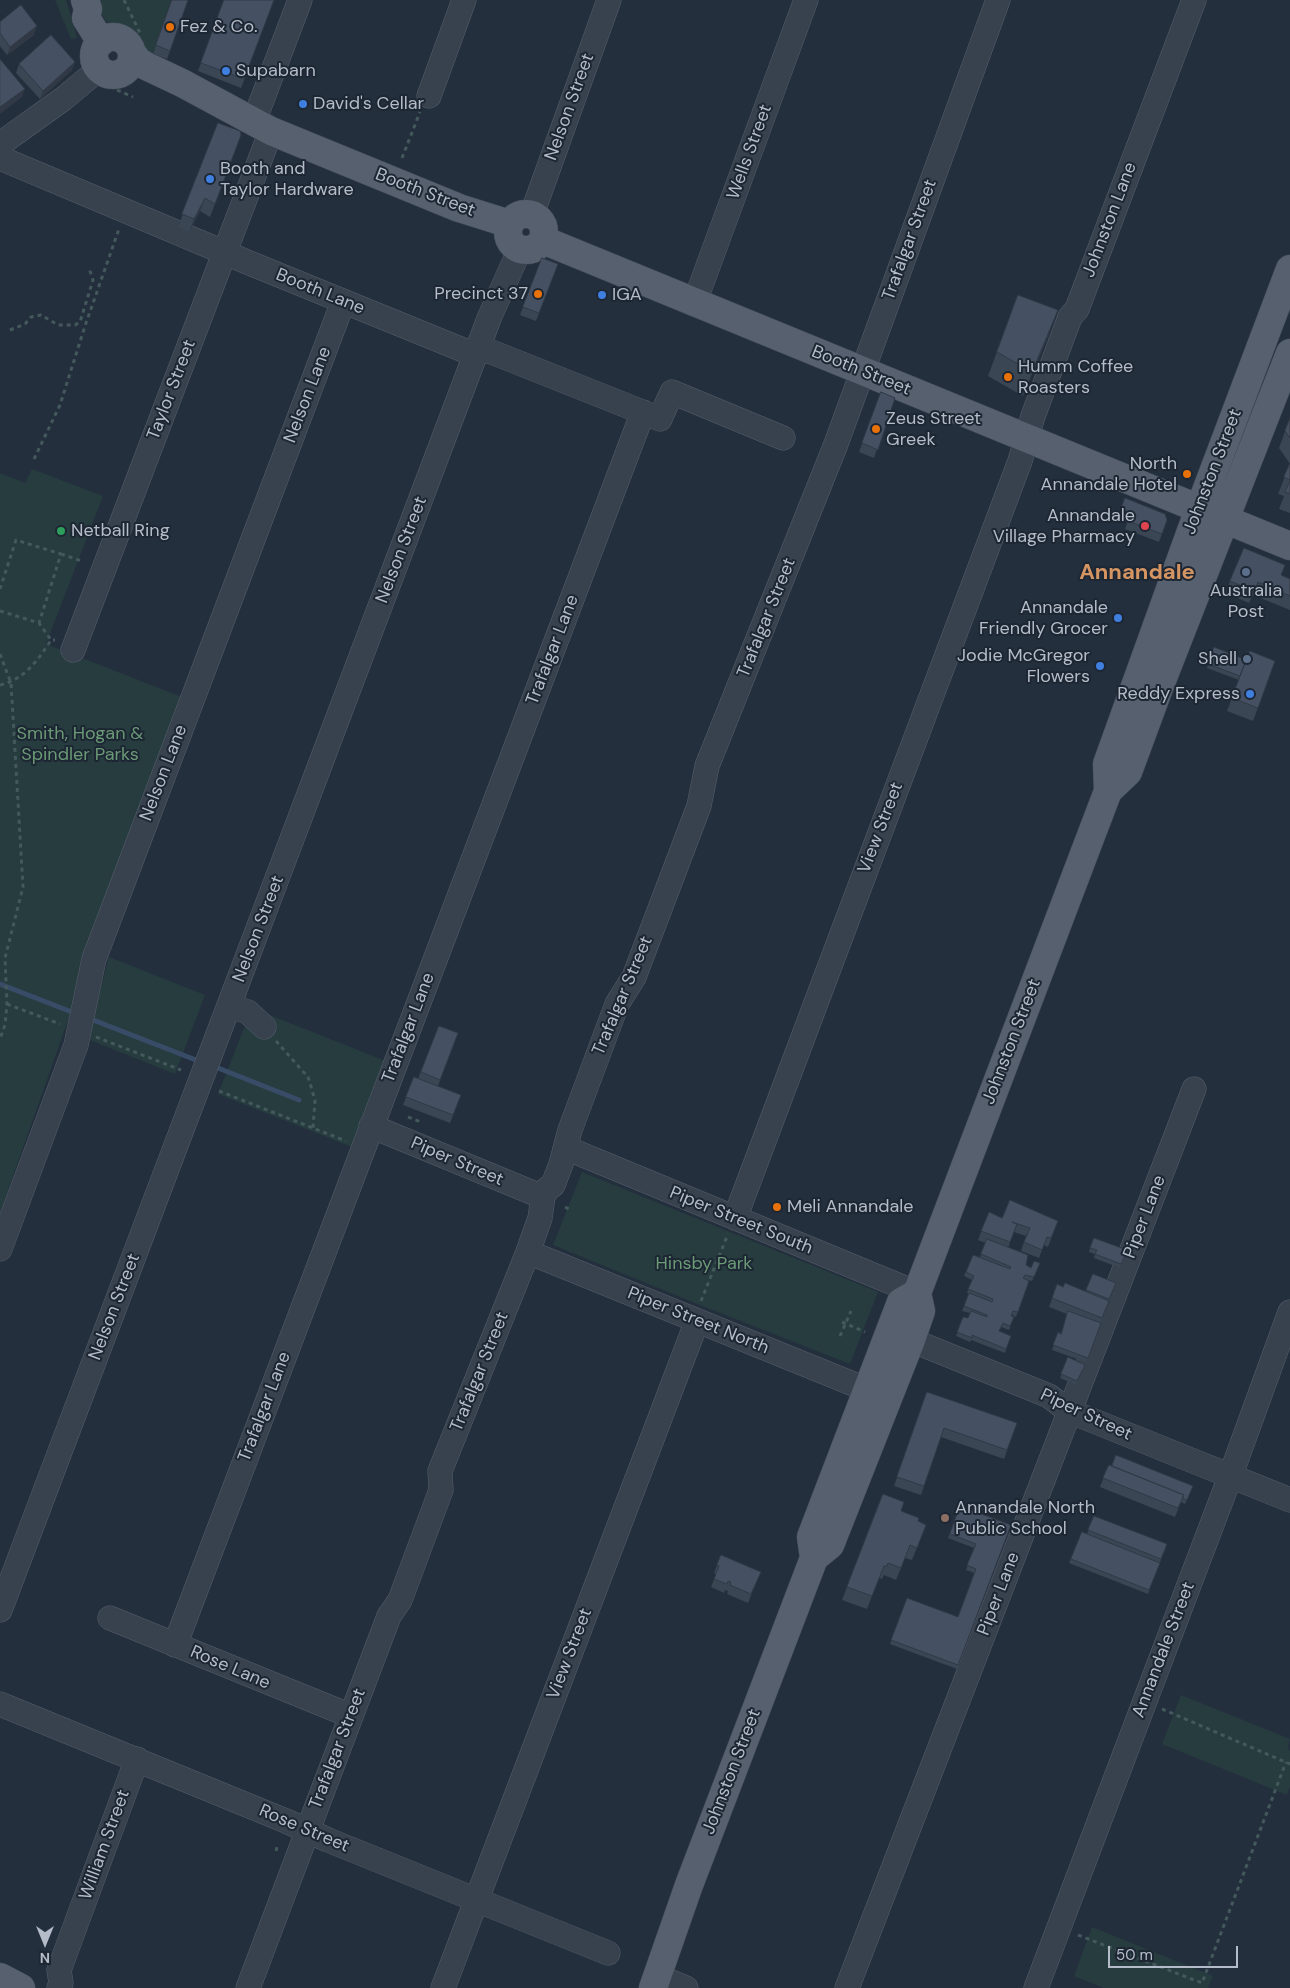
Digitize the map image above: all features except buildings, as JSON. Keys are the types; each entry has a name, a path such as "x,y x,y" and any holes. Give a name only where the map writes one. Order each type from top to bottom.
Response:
{"main road":[{"path":"86,5 96,14 120,62"},
{"name":"Booth Street","path":"120,62 182,96 252,121 459,208 521,219"},
{"path":"521,219 509,238 516,247 532,245"},
{"name":"Booth Street","path":"532,245 694,304 1290,546"},
{"name":"Johnston Street","path":"814,1558 830,1545 911,1340 921,1311 917,1293 1108,791 1107,764 1199,509 1290,269"},
{"name":"Johnston Street","path":"1108,791 1128,772 1290,353"},
{"name":"Johnston Street","path":"655,1982 689,1885 814,1558 811,1537 902,1302 917,1293"},
{"path":"0,1977 21,1988"}],"street":[{"name":"Taylor Street","path":"62,645 225,253 252,121 300,0"},
{"path":"428,96 464,0"},
{"name":"Nelson Street","path":"521,219 609,0"},
{"name":"Wells Street","path":"694,304 806,0"},
{"name":"Trafalgar Street","path":"248,1988 388,1616 400,1600 441,1490 440,1471 528,1252 540,1218 543,1197 547,1189 553,1185 570,1130 617,1004 634,977 699,806 707,766 836,444 998,0"},
{"name":"Johnston Lane","path":"1026,438 1070,317 1077,309 1194,0"},
{"path":"0,144 63,99 120,62"},
{"name":"Booth Lane","path":"0,158 125,212 468,352 489,352 660,419 672,392 783,438"},
{"name":"Nelson Street","path":"0,1610 490,316 532,245"},
{"name":"Nelson Lane","path":"0,1249 76,1045 94,959 344,302"},
{"name":"Trafalgar Lane","path":"175,1645 643,412"},
{"name":"View Street","path":"733,1224 1020,461 1026,438"},
{"path":"230,1006 248,1012 264,1027"},
{"name":"Piper Lane","path":"847,1988 1194,1089"},
{"name":"Piper Street","path":"371,1126 543,1197"},
{"name":"Piper Street South","path":"566,1148 733,1224 917,1293"},
{"name":"Piper Street North","path":"528,1252 698,1313 868,1390"},
{"name":"Annandale Street","path":"1036,1988 1230,1477 1290,1312"},
{"name":"View Street","path":"443,1988 698,1313"},
{"name":"Piper Street","path":"911,1340 1049,1396 1069,1411 1290,1500"},
{"name":"Rose Lane","path":"110,1618 351,1716"},
{"name":"Rose Street","path":"0,1704 608,1953"},
{"name":"William Street","path":"59,1979 137,1759"},
{"path":"655,1982 686,1988"}],"path":[{"path":"120,62 129,10 124,0"},
{"path":"402,158 425,99 428,96"},
{"path":"34,460 60,405 85,326 125,212"},
{"path":"10,330 25,324 31,317 41,315 58,325 75,325 80,322 93,280 89,268"},
{"path":"0,589 16,540 82,561"},
{"path":"39,623 61,554"},
{"path":"0,611 39,623 62,645 11,683 0,686"},
{"path":"0,654 11,683 23,887 5,958 7,1004 5,1025 0,1039"},
{"path":"7,1004 67,1025"},
{"path":"264,1027 308,1077 315,1100 313,1128"},
{"path":"106,1040 180,1070"},
{"path":"219,1091 333,1136"},
{"path":"408,1117 421,1122"},
{"path":"565,1208 571,1210"},
{"path":"698,1313 733,1224"},
{"path":"840,1336 844,1322 851,1312"},
{"path":"844,1322 865,1332"},
{"path":"1088,1938 1202,1983 1288,1763 1144,1702"},
{"path":"276,1852 277,1847"}],"green space":[{"path":"55,0 66,0 77,38 71,39"},
{"path":"94,0 172,0 153,54 138,54 130,42 104,19"},
{"name":"Smith, Hogan & Spindler Parks","path":"32,469 103,496 46,644 182,697 0,1213 0,473 25,483"},
{"path":"109,957 205,995 175,1074 87,1039"},
{"path":"252,1008 388,1062 354,1148 218,1094"},
{"name":"Hinsby Park","path":"582,1172 878,1292 850,1364 553,1245"},
{"path":"1181,1695 1290,1739 1288,1747 1290,1752 1290,1786 1287,1795 1162,1744"},
{"path":"1092,1927 1213,1976 1208,1988 1104,1988 1074,1976"}],"waterway":[{"path":"0,984 77,1014"},
{"path":"88,1018 201,1062"},
{"path":"213,1066 299,1100"}],"place":[{"name":"Fez & Co.","path":"170,27"},
{"name":"Supabarn","path":"226,71"},
{"name":"David's Cellar","path":"303,104"},
{"name":"Booth and Taylor Hardware","path":"210,179"},
{"name":"Precinct 37","path":"538,294"},
{"name":"IGA","path":"602,295"},
{"name":"Humm Coffee Roasters","path":"1008,377"},
{"name":"Zeus Street Greek","path":"876,429"},
{"name":"North Annandale Hotel","path":"1187,474"},
{"name":"Annandale Village Pharmacy","path":"1145,526"},
{"name":"Netball Ring","path":"61,531"},
{"name":"Australia Post","path":"1246,572"},
{"name":"Annandale Friendly Grocer","path":"1118,618"},
{"name":"Shell","path":"1247,659"},
{"name":"Jodie McGregor Flowers","path":"1100,666"},
{"name":"Reddy Express","path":"1250,694"},
{"name":"Meli Annandale","path":"777,1207"},
{"name":"Annandale North Public School","path":"945,1518"}],"district":[{"name":"Annandale","path":"1137,573"}]}
